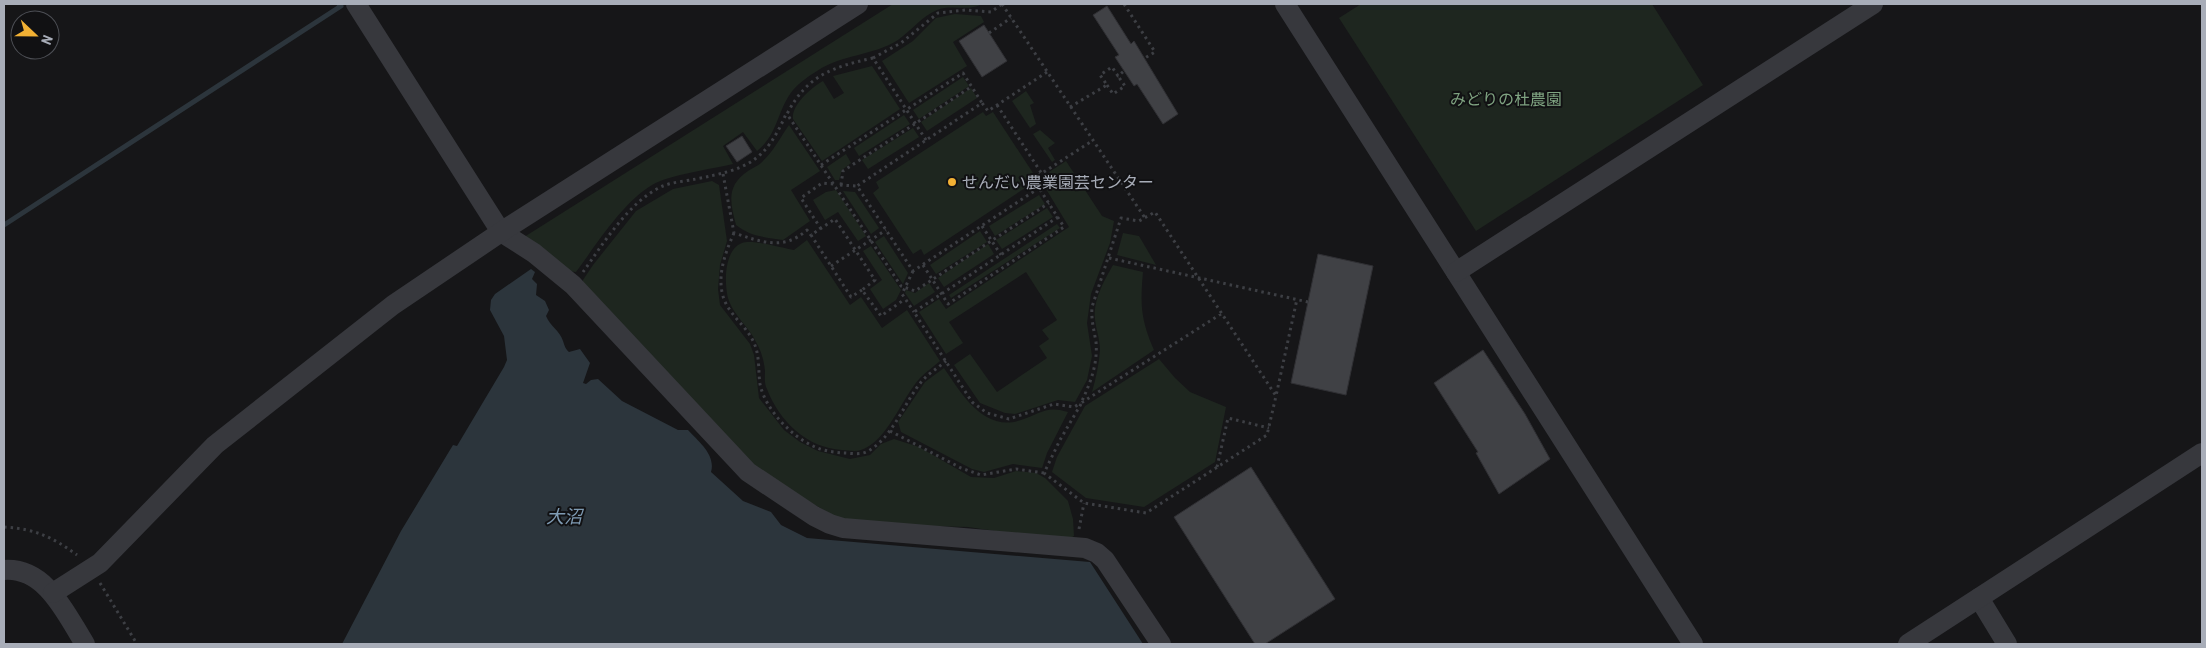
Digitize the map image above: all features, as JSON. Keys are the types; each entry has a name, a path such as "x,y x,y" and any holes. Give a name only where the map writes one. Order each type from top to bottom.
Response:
{"street":[{"path":"356,4 501,232 534,253 573,285 748,472 830,524 843,528 1076,547 1097,552 1105,560 1161,644"},
{"path":"56,591 100,563 215,445 393,305 501,232 858,4"},
{"path":"1285,4 1693,644"},
{"path":"1456,272 1872,4"},
{"path":"1908,644 2202,453"},
{"path":"4,570 13,569 38,578 56,591 85,644"},
{"path":"1979,598 2007,644"}],"path":[{"path":"573,285 617,227 650,194 663,186 735,171 762,155 778,133 794,99 811,81 838,66 873,58 901,43 938,13 966,10 991,12 1002,4 1145,218"},
{"path":"1124,4 1155,52 1145,58"},
{"path":"989,33 1011,18"},
{"path":"873,58 926,140"},
{"path":"1112,67 1125,86 1113,94 1107,85 1100,75 1112,67"},
{"path":"1118,76 1124,71"},
{"path":"821,165 963,73 988,112 1047,72"},
{"path":"1070,107 1107,85"},
{"path":"841,185 843,171 971,86"},
{"path":"821,229 801,198 822,183 857,186 982,103"},
{"path":"997,105 1042,174"},
{"path":"787,114 901,286 905,288 915,291 1049,203"},
{"path":"923,265 948,304 1064,227 1034,179 1092,141"},
{"path":"722,174 734,233 723,264 722,292 724,302 732,316 744,328 755,344 760,384 771,410 798,437 814,447 830,452 851,454 865,452 890,431 922,382 946,361"},
{"path":"857,186 913,271"},
{"path":"1040,188 913,271 902,294 972,402 987,413 1010,419 1054,404 1074,407 1222,314"},
{"path":"1044,473 1081,403 1093,375 1096,356 1095,337 1091,322 1092,307 1098,283 1109,258 1120,218 1139,220 1155,212 1276,396"},
{"path":"914,312 1058,217"},
{"path":"734,233 778,243 794,240 807,230 810,235 831,266 851,297 876,280 835,219 810,235"},
{"path":"982,226 1001,255"},
{"path":"831,266 886,230"},
{"path":"1109,258 1308,302"},
{"path":"862,290 880,316 906,300"},
{"path":"890,431 961,468 981,475 1016,469 1044,473 1084,503 1146,513 1267,435 1297,299"},
{"path":"1217,467 1228,418 1269,428"},
{"path":"1076,547 1084,503"}],"green space":[{"path":"893,4 982,4 971,7 942,8 937,10 926,16 898,40 878,49 837,61 814,73 793,90 769,138 757,151 743,132 723,146 733,164 679,175 652,185 630,202 620,213 576,272 568,271 521,239"},
{"name":"みどりの杜農園","path":"1361,4 1652,4 1703,85 1476,231 1339,18"},
{"path":"955,14 981,16 984,22 953,42 967,66 909,103 882,61 913,41 936,18"},
{"path":"872,66 900,109 822,161 793,119 795,108 808,92 823,81 834,99 844,93 833,76"},
{"path":"963,77 969,86 919,119 913,110"},
{"path":"971,88 977,98 927,131 921,122"},
{"path":"1026,91 1034,103 1030,105 1036,124 1030,128 1012,101"},
{"path":"983,112 986,116 993,112 1033,173 1027,177 1031,184 924,255 921,249 913,254 873,193 879,188 876,182"},
{"path":"904,115 910,124 859,156 854,148"},
{"path":"789,125 820,171 791,190 810,221 783,240 753,234 736,225 731,195 736,183 765,159"},
{"path":"913,128 919,137 868,169 862,160"},
{"path":"1040,130 1055,143 1048,148 1055,160 1052,162 1033,134"},
{"path":"846,154 851,163 842,170 839,180 835,180 827,167"},
{"path":"1066,161 1102,216 1114,221 1110,243 1091,294 1087,323 1092,356 1087,380 1075,402 1058,400 1015,414 1005,413 980,403 954,365 970,354 997,392 1047,358 1039,346 1049,339 1042,330 1057,320 1026,272 949,322 963,343 946,354 919,312 939,299 946,309 1069,227 1046,189 1056,183 1049,172"},
{"path":"712,181 719,185 727,241 720,265 718,289 720,305 750,344 754,355 759,398 784,430 800,442 818,451 850,459 870,455 881,444 894,439 919,447 971,477 994,478 1016,471 1036,473 1045,478 1068,501 1073,519 1074,536 1066,541 968,527 887,525 841,520 751,468 583,287 583,280 593,265 636,211 673,189"},
{"path":"836,190 866,236 858,241 838,212 825,220 813,200 826,192"},
{"path":"843,191 855,192 879,228 871,234"},
{"path":"1039,195 1045,204 995,236 989,226"},
{"path":"1047,208 1053,217 1002,249 996,240"},
{"path":"1057,224 1060,228 951,298 949,295"},
{"path":"980,231 987,242 936,274 930,265"},
{"path":"1123,233 1139,236 1156,265 1117,255"},
{"path":"884,236 908,273 903,284 875,242"},
{"path":"807,240 850,305 861,297 882,328 907,310 940,361 922,376 914,386 879,438 861,450 842,450 817,444 796,431 787,422 772,401 766,387 764,363 759,348 738,317 727,295 726,269 731,253 736,247 742,243 753,242 794,250"},
{"path":"988,244 994,254 944,287 938,278"},
{"path":"871,246 901,290 896,300 883,309 870,289 882,280 863,251"},
{"path":"1113,265 1143,272 1142,312 1146,330 1154,350 1092,392 1100,350 1095,319 1096,305 1100,291"},
{"path":"929,283 935,292 914,306 905,293 906,290 915,293"},
{"path":"1159,359 1190,392 1226,407 1215,462 1144,507 1086,498 1052,472 1057,457 1085,406"},
{"path":"944,368 966,399 985,416 996,421 1008,423 1054,409 1068,412 1047,453 1042,468 1013,464 984,472 972,469 901,432 898,422 925,382"}],"water":[{"name":"大沼","path":"531,269 535,272 532,279 537,284 536,295 545,301 549,310 546,316 548,320 562,337 565,347 569,352 580,349 590,363 583,383 586,384 591,380 598,379 622,401 678,430 688,430 709,454 712,466 711,472 743,501 771,512 781,525 807,538 1090,562 1143,644 342,644 401,531 453,445 457,446 504,367 507,360 504,336 490,310 491,300 495,294"}],"building":[{"path":"1107,6 1131,44 1134,41 1178,114 1163,124 1137,84 1134,86 1115,57 1119,55 1093,15"},
{"path":"984,25 1007,61 982,77 959,41"},
{"path":"742,136 752,152 737,162 726,146"},
{"path":"1318,254 1373,266 1346,395 1291,383"},
{"path":"1483,350 1525,414 1550,459 1499,494 1476,453 1478,452 1434,383"},
{"path":"1251,467 1335,599 1265,644 1255,644 1174,517"}],"waterway":[{"path":"4,225 341,6 339,4"}],"place":[{"name":"せんだい農業園芸センター","path":"952,182"}]}
